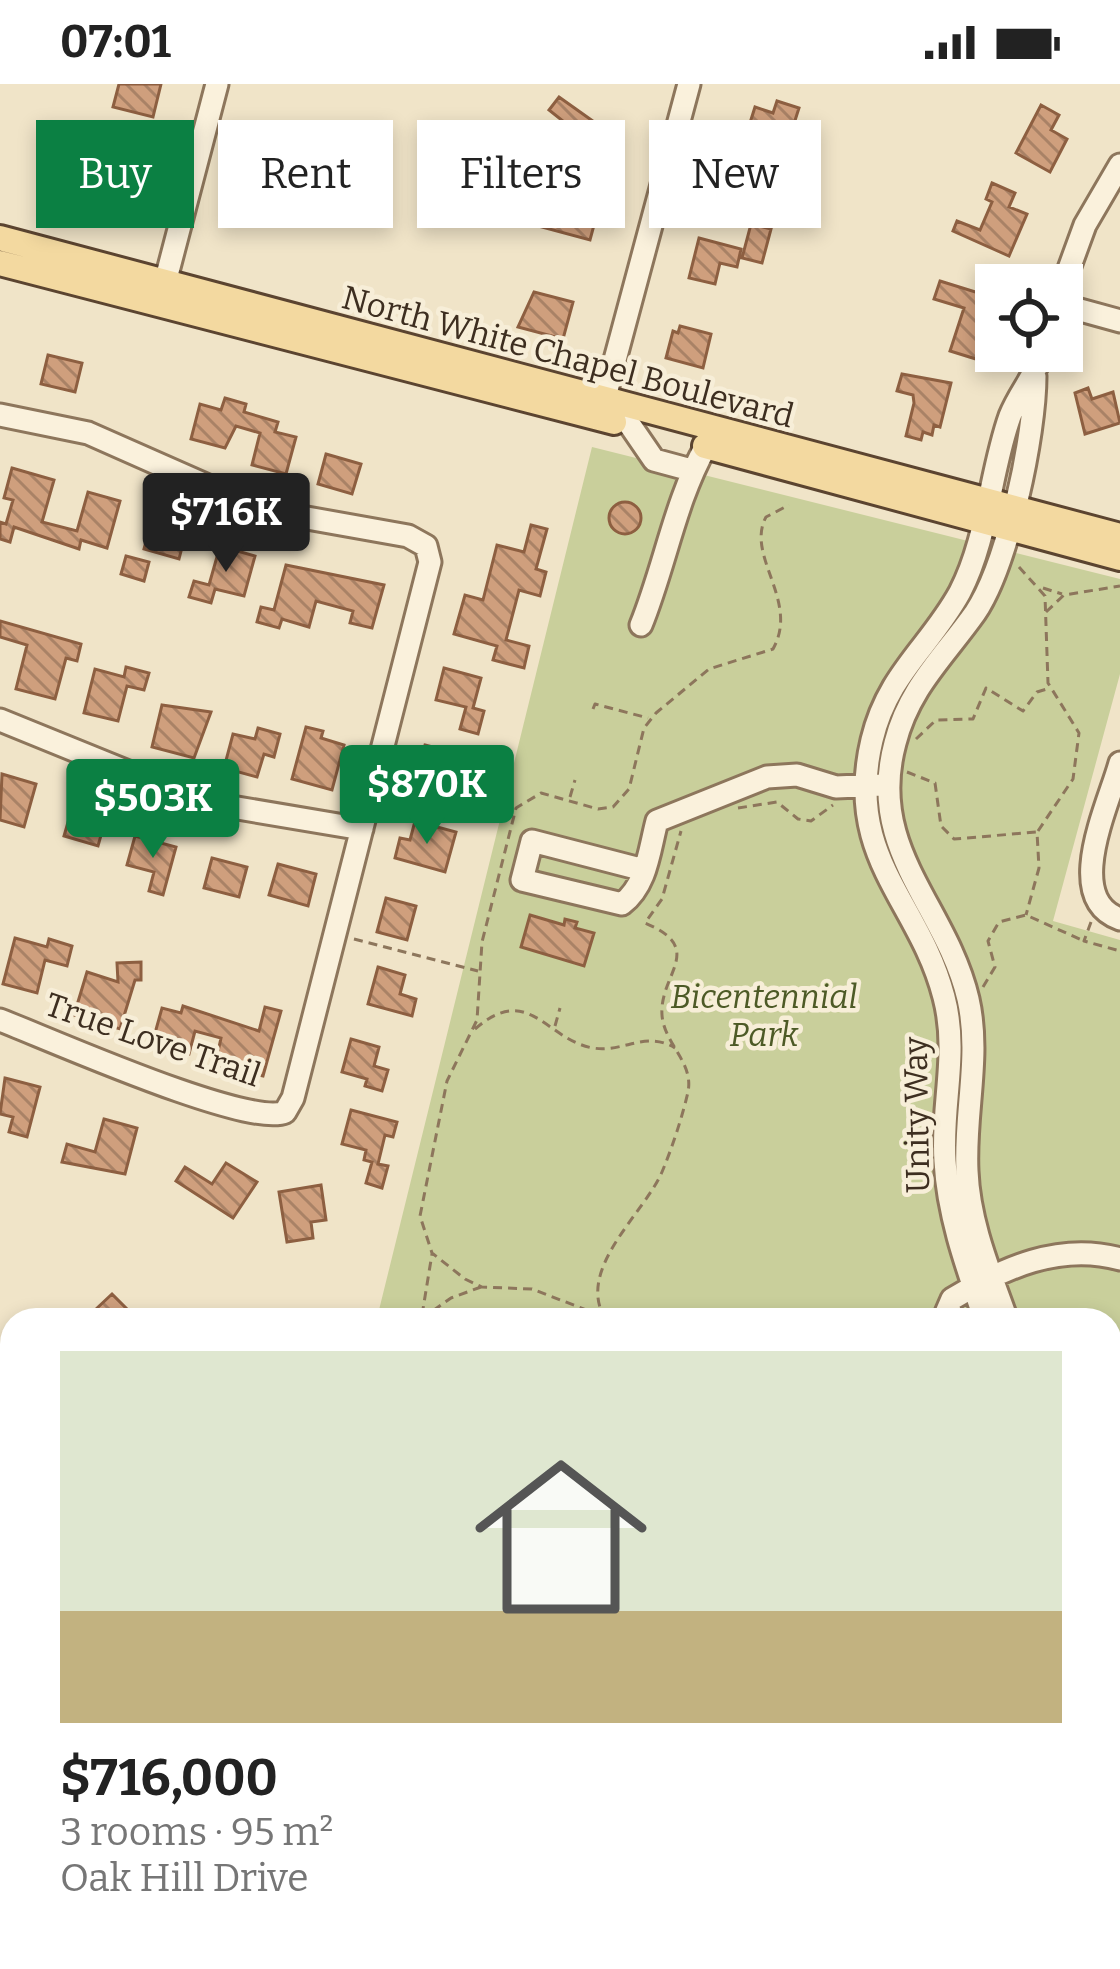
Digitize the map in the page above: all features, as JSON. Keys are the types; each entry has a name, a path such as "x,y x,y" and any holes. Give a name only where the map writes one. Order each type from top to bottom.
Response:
{"main road":[{"name":"North White Chapel Boulevard","path":"0,238 162,294"},
{"name":"North White Chapel Boulevard","path":"0,262 162,294 998,514 1120,558"},
{"name":"North White Chapel Boulevard","path":"602,411 630,425 706,446 998,514 1120,536"}],"street":[{"path":"162,294 217,84"},
{"path":"602,411 689,84"},
{"path":"1071,264 1085,225 1120,165"},
{"path":"1083,311 1120,321"},
{"name":"Unity Way","path":"984,1308 967,1171 975,1049 968,998 952,952 901,858 874,784 871,745 884,700 910,656 962,588 998,514 1034,415 1036,372"},
{"path":"0,415 106,440 262,510 408,536 426,546 430,562 334,934"},
{"path":"630,425 654,460 691,470"},
{"path":"641,625 664,568 691,470 706,446"},
{"path":"0,720 202,802 362,830"},
{"path":"1120,763 1089,876 1098,903 1120,919"},
{"path":"644,870 532,841 522,880 622,904 638,892 644,870 657,821 783,774 826,786 874,784"},
{"name":"True Love Trail","path":"0,1020 164,1085 249,1112 285,1112 293,1098 334,934"},
{"path":"948,1308 952,1299 983,1282 1056,1254 1120,1259"},
{"name":"Unity Way","path":"983,1282 999,1308"}],"path":[{"path":"593,709 595,704 650,718 699,674 773,650 783,615 761,526 789,505"},
{"path":"1007,560 1045,596 1050,688 1076,724 1078,759 1066,791 1037,832 1039,868 1026,915"},
{"path":"1038,586 1064,595 1120,586"},
{"path":"1044,617 1064,595"},
{"path":"909,748 935,720 973,719 986,688 1023,711 1036,692 1050,688"},
{"path":"905,757 904,772 934,783 945,834 961,841 1037,832"},
{"path":"569,798 575,780"},
{"path":"726,811 751,810 772,801 798,819 811,821 845,802"},
{"path":"600,1308 596,1295 605,1269 622,1230 660,1177 688,1090 689,1072 662,1010 677,953 666,932 646,922 662,899 679,836 687,825"},
{"path":"1084,941 1098,903"},
{"path":"979,989 995,967 988,941 993,926 1026,915 1120,951"},
{"path":"334,934 480,971"},
{"path":"555,1028 560,1008"},
{"path":"482,1287 446,1268 432,1253 420,1216 440,1135 447,1081 470,1035 504,1012 532,1014 592,1048 651,1039 676,1048"},
{"path":"422,1308 432,1253"},
{"path":"437,1308 482,1287 532,1289 579,1308"}],"green space":[{"name":"Bicentennial Park","path":"592,447 1120,579 1120,674 1053,921 1120,940 1120,1308 379,1308"}],"building":[{"path":"119,84 161,84 153,117 113,107"},
{"path":"559,97 591,120 562,120 549,110"},
{"path":"777,101 799,108 795,120 751,120 755,107 773,113"},
{"path":"1041,105 1059,115 1051,130 1067,139 1050,172 1016,153"},
{"path":"992,183 1015,193 1009,207 1027,214 1009,256 953,231 957,221 980,230 992,202 986,199"},
{"path":"545,228 593,228 590,240"},
{"path":"750,228 771,229 762,263 742,258"},
{"path":"699,238 741,249 737,267 720,263 715,284 689,278"},
{"path":"940,281 975,292 975,359 950,351 964,308 934,299"},
{"path":"534,292 573,302 563,339 518,327"},
{"path":"680,326 711,334 703,368 666,358 673,331 678,333"},
{"path":"48,355 82,363 75,392 41,384"},
{"path":"902,374 951,383 940,427 934,425 932,435 923,432 921,440 906,436 914,403 913,395 897,391"},
{"path":"1088,388 1092,399 1113,392 1120,423 1085,434 1075,393"},
{"path":"225,398 246,404 244,412 278,422 275,432 296,437 286,474 252,465 260,433 236,426 225,448 191,439 200,404 221,410"},
{"path":"326,454 361,464 352,494 318,484"},
{"path":"12,468 54,480 42,522 77,531 88,492 120,501 107,548 81,540 79,549 14,527 10,542 0,539 0,522 6,524 13,500 4,498"},
{"path":"625,502 636,507 641,518 636,529 625,534 614,529 609,518 614,507"},
{"path":"152,519 187,528 179,559 144,549"},
{"path":"531,525 547,529 536,569 546,572 540,596 519,590 506,640 529,646 524,668 493,660 497,646 454,634 465,595 483,600 497,545 524,552"},
{"path":"220,546 255,556 244,596 215,589 211,603 189,597 194,581 209,585"},
{"path":"126,556 149,562 144,581 121,574"},
{"path":"286,565 384,585 372,628 350,623 353,611 316,601 309,627 282,619 279,628 257,622 261,607 274,610"},
{"path":"0,621 81,644 77,661 66,658 55,699 16,689 27,645 0,637"},
{"path":"126,667 149,673 144,690 127,686 118,721 84,713 95,669 124,677"},
{"path":"444,668 481,678 473,708 484,711 478,734 460,729 466,707 436,700"},
{"path":"162,705 211,712 194,758 152,747"},
{"path":"306,727 323,731 321,738 344,745 332,790 292,779"},
{"path":"258,728 280,734 274,757 264,754 257,777 224,768 233,734 255,739"},
{"path":"425,745 463,755 451,798 413,788"},
{"path":"2,774 36,784 24,827 0,820"},
{"path":"73,805 107,814 98,846 64,836"},
{"path":"415,821 456,832 445,872 395,858 400,838 410,840"},
{"path":"135,836 176,847 163,895 149,891 154,872 127,865"},
{"path":"212,858 247,867 239,897 204,888"},
{"path":"278,864 316,874 308,906 269,895"},
{"path":"386,898 416,906 407,940 377,932"},
{"path":"530,915 564,925 565,919 577,922 575,928 594,933 584,966 521,947"},
{"path":"15,938 47,947 49,939 72,946 67,966 45,960 37,993 3,984"},
{"path":"141,962 141,980 135,980 120,1029 74,1015 87,972 118,982 117,963"},
{"path":"378,967 405,975 400,994 416,999 412,1016 368,1004"},
{"path":"183,1006 259,1031 265,1007 281,1011 263,1076 215,1065 221,1038 195,1031 189,1054 152,1044 162,1008 181,1013"},
{"path":"351,1039 379,1047 374,1066 388,1070 382,1091 365,1086 367,1079 342,1072"},
{"path":"5,1078 40,1087 27,1137 9,1132 13,1117 0,1114"},
{"path":"351,1110 397,1122 393,1137 385,1135 378,1164 388,1166 382,1188 366,1183 372,1162 364,1160 366,1150 342,1144"},
{"path":"104,1119 137,1128 125,1174 62,1162 67,1144 95,1152"},
{"path":"226,1163 257,1182 233,1218 176,1181 185,1167 212,1184"},
{"path":"321,1185 326,1220 311,1222 313,1238 287,1242 279,1192"},
{"path":"112,1294 126,1308 97,1308"}]}
